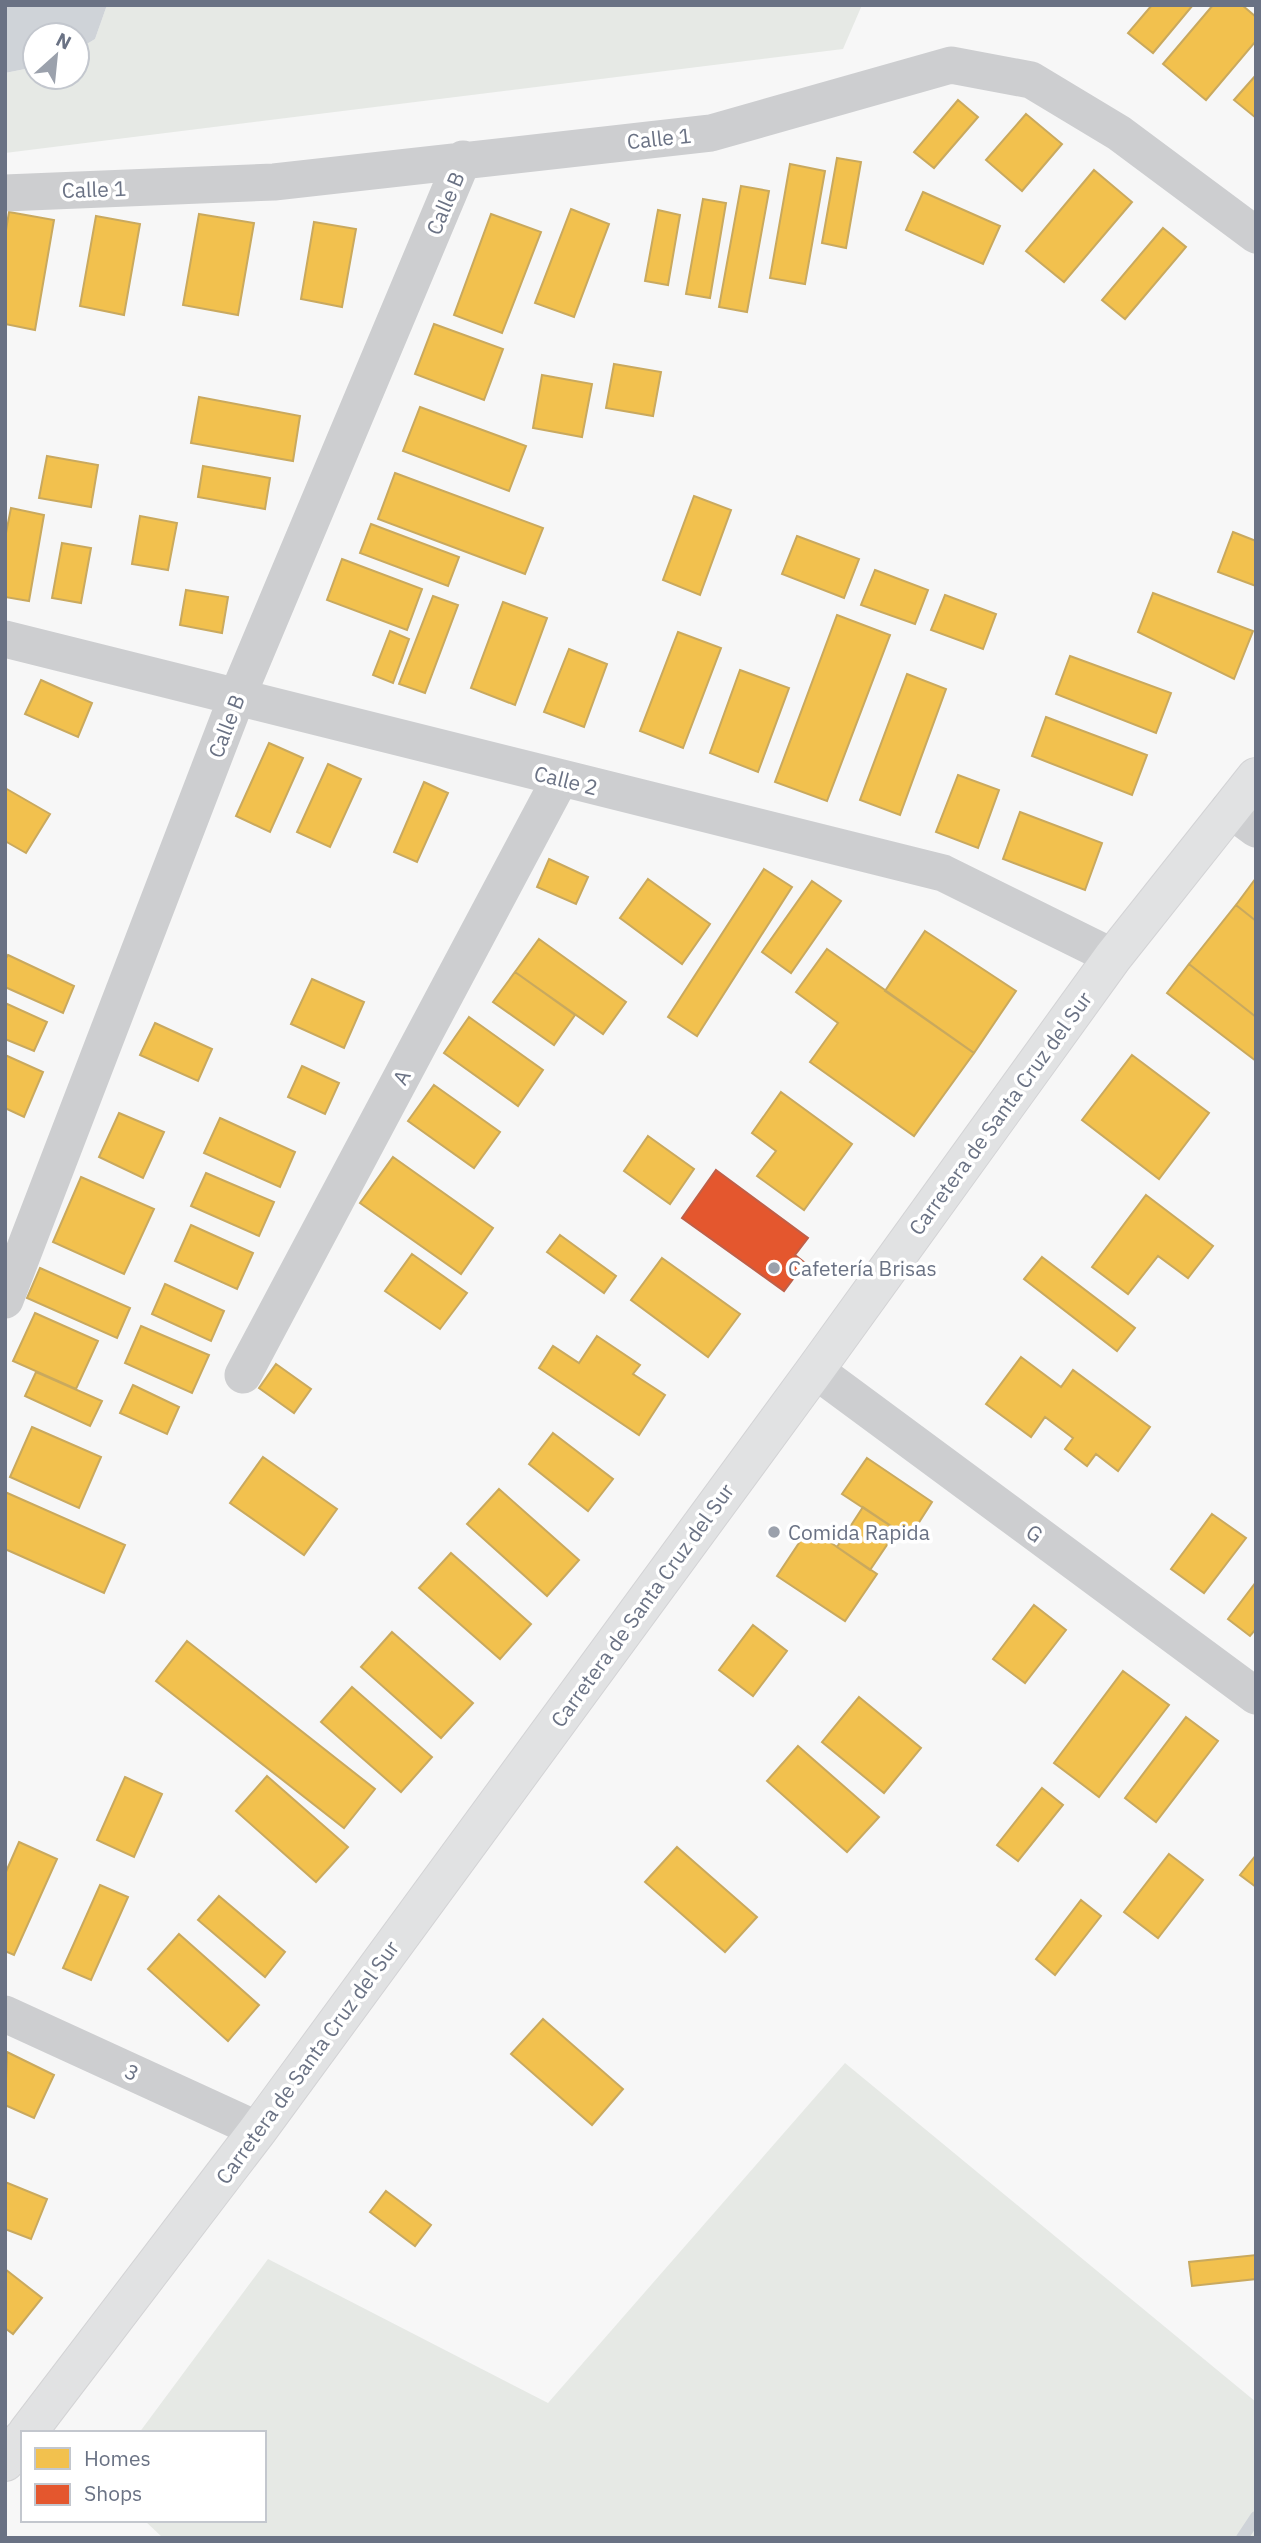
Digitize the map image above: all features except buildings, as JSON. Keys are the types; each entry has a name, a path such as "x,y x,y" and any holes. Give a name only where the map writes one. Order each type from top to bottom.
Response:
{"main road":[{"name":"Carretera de Santa Cruz del Sur","path":"29,2431 258,2130 1113,957 1242,819 1256,777"},
{"path":"5,2462 21,2441"}],"street":[{"name":"Calle 1","path":"5,193 274,182 711,133 951,65 1031,80 1119,133 1256,234"},
{"name":"Calle B","path":"5,1300 237,697 463,159"},
{"name":"Calle 2","path":"5,639 943,873 1113,957"},
{"name":"A","path":"243,1375 560,779"},
{"name":"G","path":"814,1370 1256,1696"},
{"name":"3","path":"5,2014 258,2130"}],"shaded area":[{"path":"5,5 107,5 95,39 91,41 91,21 21,21 21,70 5,73"},
{"path":"107,5 862,5 843,49 5,153 5,73 21,70 21,91 91,91 91,41 95,39"},
{"path":"845,2063 1256,2402 1256,2538 163,2538 146,2522 266,2522 266,2431 140,2431 268,2259 548,2403"}],"waterway":[{"path":"1242,2538 1256,2517"}],"place":[{"name":"Cafetería Brisas","path":"774,1268"},
{"name":"Comida Rapida","path":"774,1532"}]}
